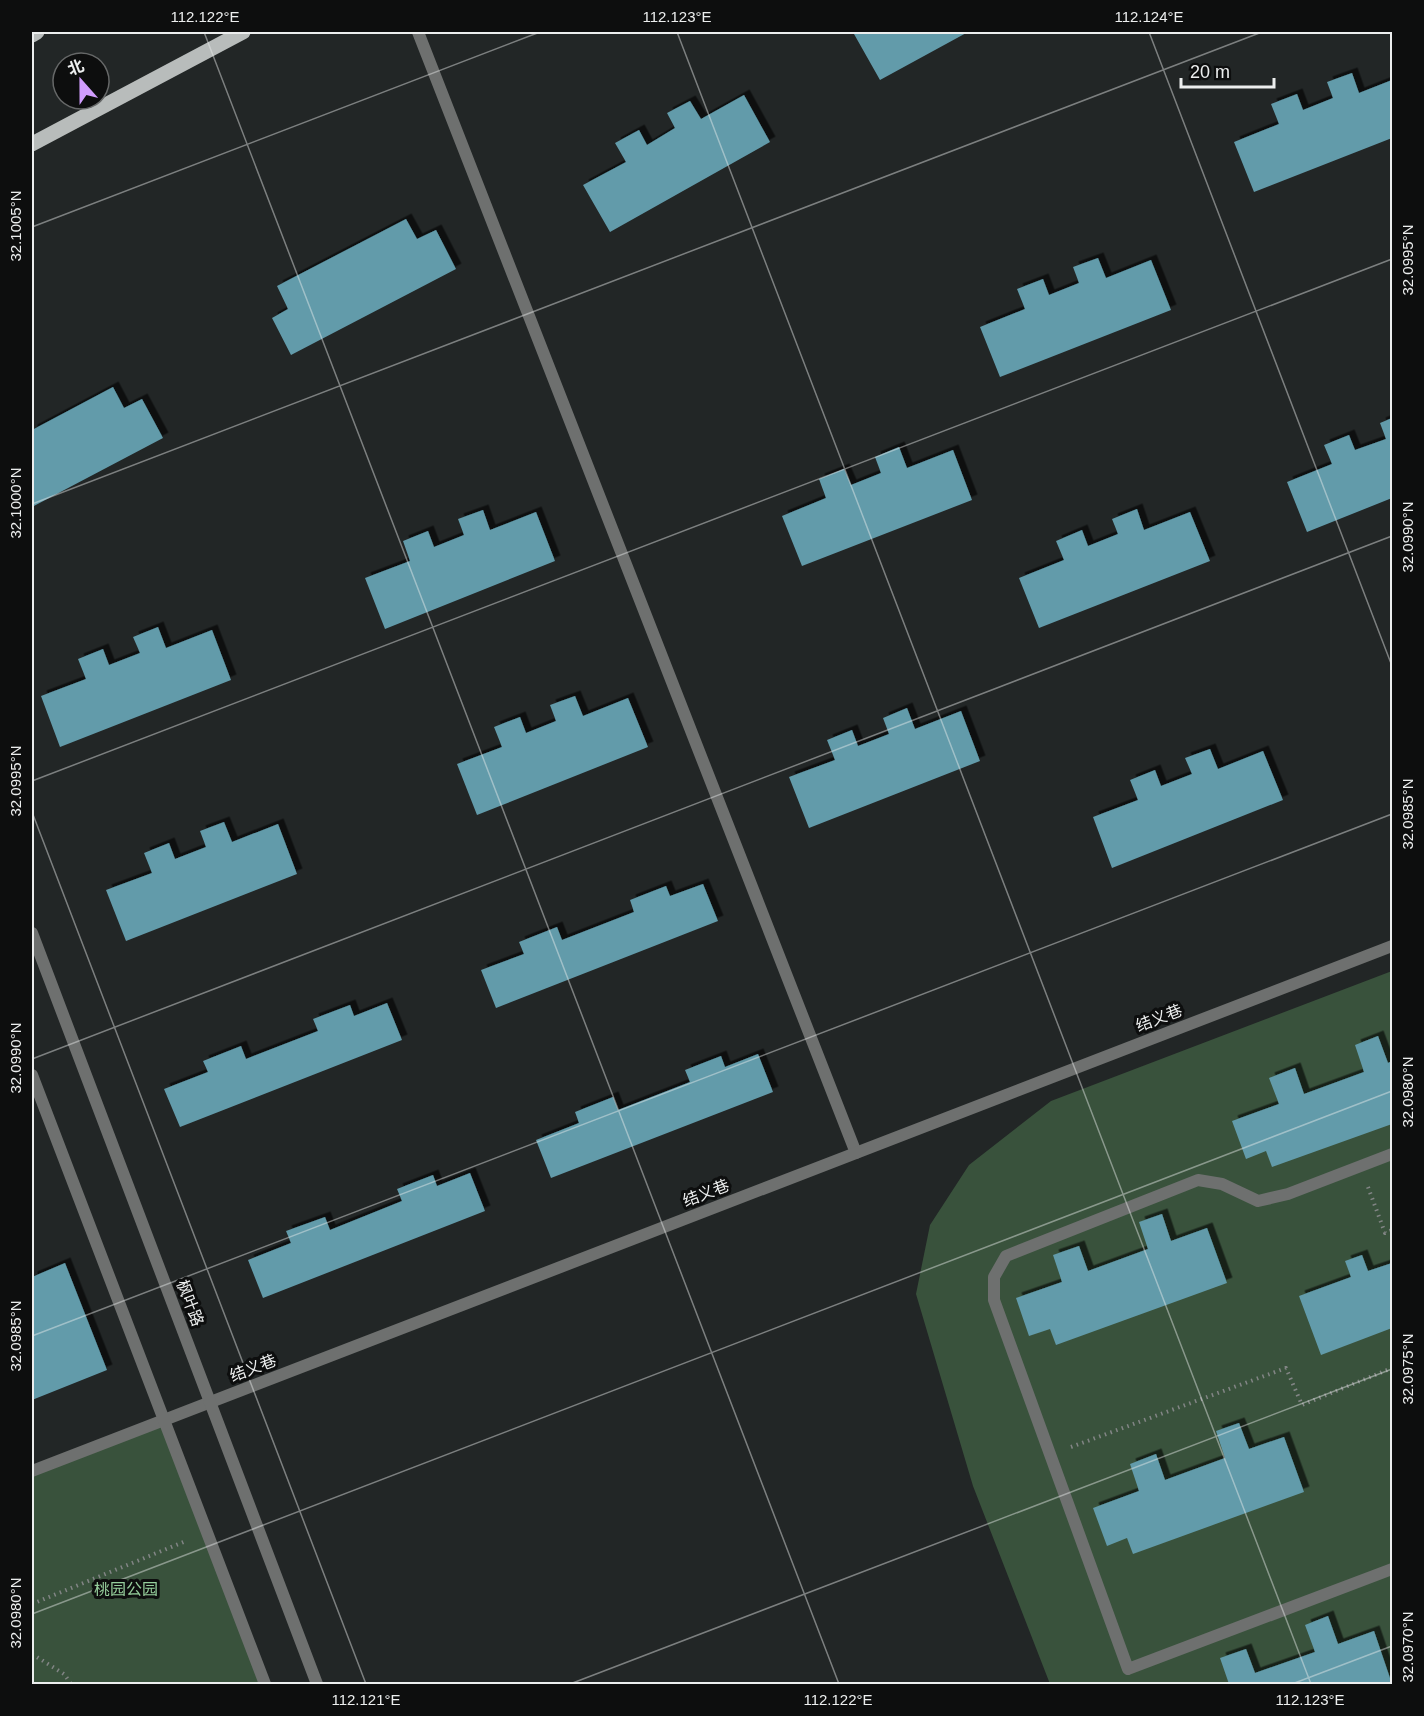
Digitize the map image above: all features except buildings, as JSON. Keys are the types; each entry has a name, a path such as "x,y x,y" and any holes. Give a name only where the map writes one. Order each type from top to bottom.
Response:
{"main road":[{"path":"32,35 37,32"},
{"path":"32,144 243,32"}],"street":[{"path":"418,32 856,1153"},
{"name":"枫叶路","path":"32,933 317,1684"},
{"name":"结义巷","path":"32,1471 1392,946"},
{"path":"32,1075 265,1684"},
{"path":"1392,1154 1288,1194 1258,1201 1222,1184 1198,1180 1006,1256 994,1277 994,1300 1128,1669 1392,1569"}],"path":[{"path":"1360,1166 1385,1233 1392,1230"},
{"path":"1051,1455 1286,1368 1302,1405 1392,1368"},
{"path":"32,1604 207,1533"},
{"path":"32,1653 64,1674 71,1684"}],"green space":[{"path":"1392,971 1392,1684 1050,1684 973,1486 916,1294 930,1225 969,1165 1051,1101"},
{"name":"桃园公园","path":"164,1420 265,1684 32,1684 32,1471"}]}
